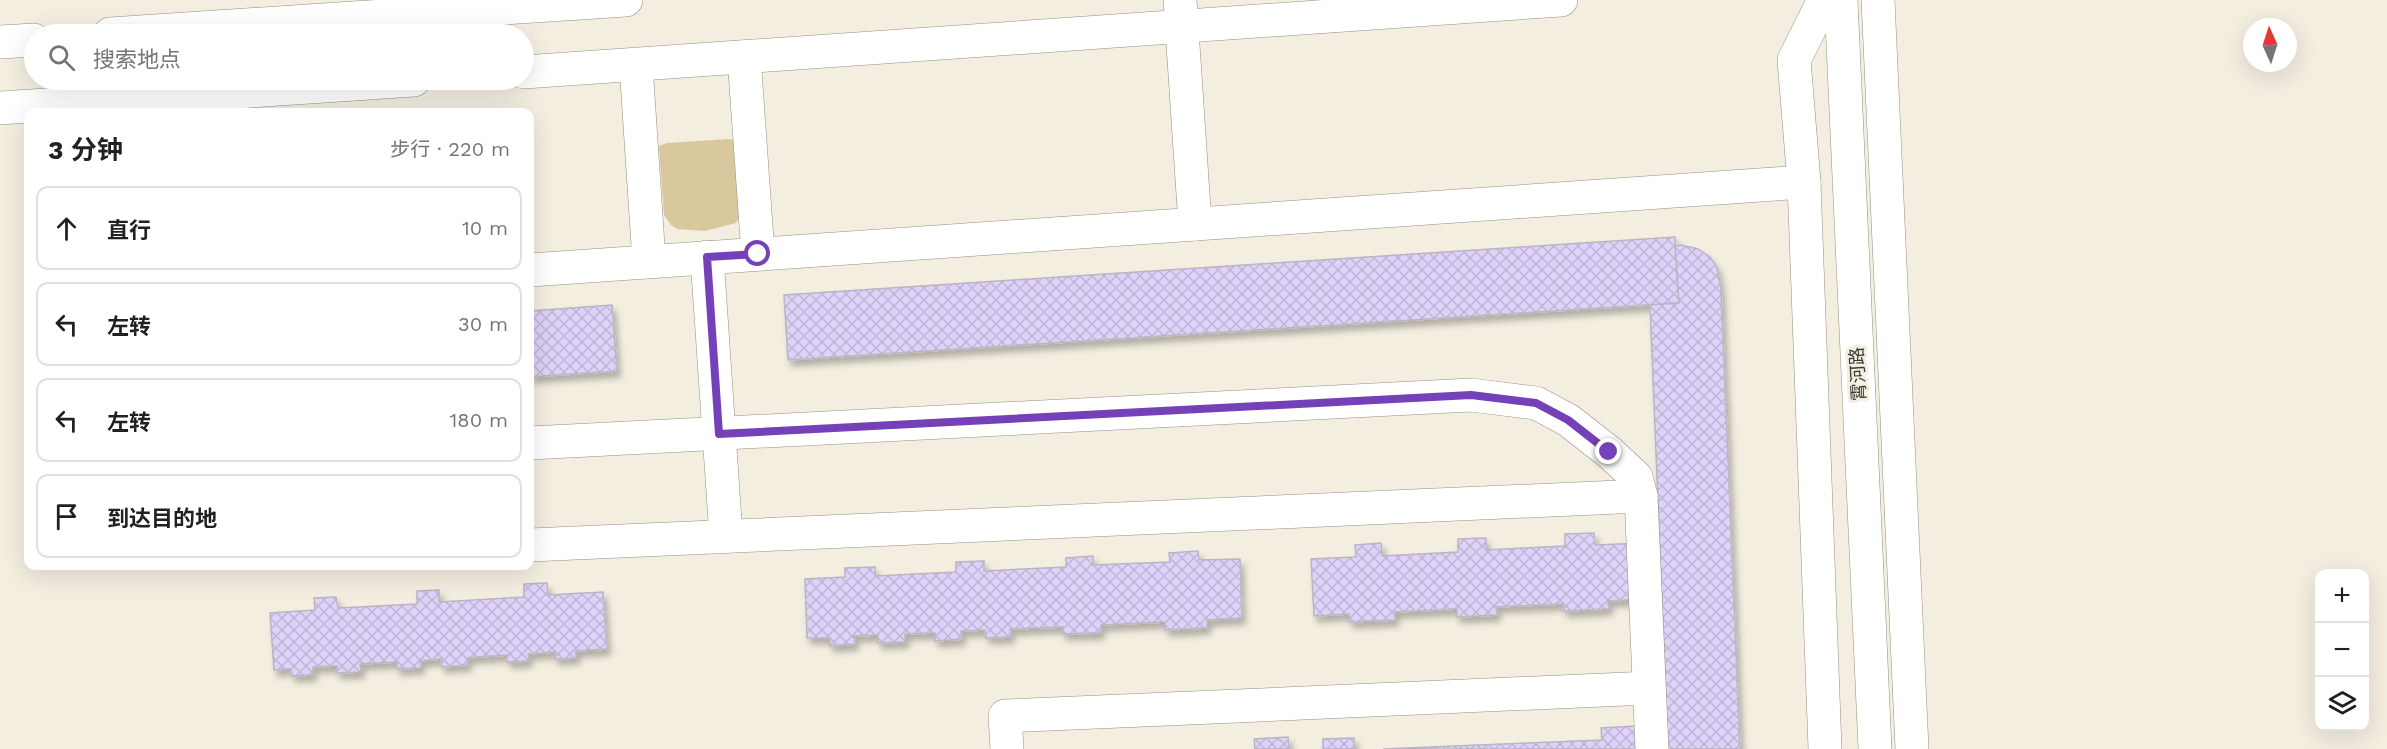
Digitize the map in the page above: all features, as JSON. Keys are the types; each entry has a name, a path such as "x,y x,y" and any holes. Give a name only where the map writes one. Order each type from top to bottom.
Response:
{"street":[{"path":"297,24 626,0"},
{"path":"534,71 744,57 1181,14 1561,0"},
{"path":"1824,0 1794,60 1804,182 1825,749"},
{"name":"霄河路","path":"1840,0 1875,749"},
{"name":"霄河路","path":"1878,0 1912,749"},
{"path":"1181,14 1195,224"},
{"path":"0,42 24,41"},
{"path":"744,57 758,254"},
{"path":"636,65 649,261"},
{"path":"0,108 276,90"},
{"path":"534,270 1804,182"},
{"path":"707,257 726,536"},
{"path":"534,443 1471,395 1536,403 1568,420 1609,452 1636,477 1641,496 1652,749"},
{"path":"534,545 1641,496"},
{"path":"1007,749 1005,716 1649,688"}],"shaded area":[{"path":"738,140 743,209 736,223 705,231 677,229 664,215 659,146 667,143"}],"building":[{"path":"1675,237 1679,303 788,360 784,295"},
{"path":"1675,246 1698,249 1710,257 1717,267 1721,289 1740,749 1668,749 1650,305 1679,303"},
{"path":"612,305 617,371 534,377 534,311"},
{"path":"1594,533 1595,545 1644,543 1647,599 1608,601 1609,609 1564,611 1563,604 1496,607 1497,615 1457,617 1457,609 1395,612 1395,620 1349,622 1349,614 1314,616 1311,559 1356,557 1355,545 1381,543 1382,556 1458,552 1458,539 1486,538 1486,550 1565,546 1565,534"},
{"path":"1198,551 1199,560 1240,559 1242,618 1207,620 1207,628 1165,630 1165,622 1101,625 1101,633 1063,634 1063,627 1010,629 1011,637 986,638 985,630 961,631 962,639 935,641 935,633 905,634 905,642 878,643 878,635 854,636 855,644 830,646 830,638 807,638 805,579 845,577 845,568 875,567 875,576 956,572 956,562 984,561 984,571 1066,567 1066,558 1093,556 1093,565 1170,562 1169,553"},
{"path":"547,583 548,595 603,592 607,649 576,651 576,658 555,659 555,652 528,654 529,661 507,662 507,655 467,658 468,665 442,667 441,659 420,661 421,668 397,669 397,662 360,664 361,672 337,673 337,666 313,667 313,675 292,676 291,669 274,670 270,613 315,610 314,598 336,597 338,608 417,604 417,591 439,590 439,602 524,597 524,584"},
{"path":"1636,726 1637,749 1383,749 1602,740 1601,728"},
{"path":"1288,737 1289,749 1255,749 1254,739"},
{"path":"1354,738 1354,749 1323,749 1323,739"}],"route":[{"path":"758,254 707,257 719,434 1471,395 1536,403 1568,420 1609,452"}]}
